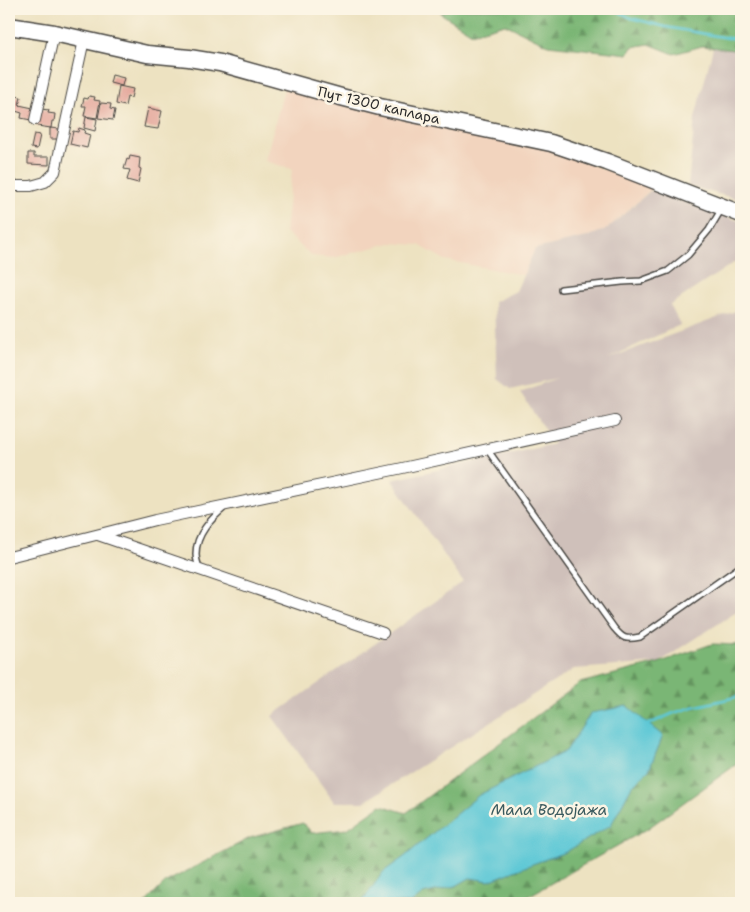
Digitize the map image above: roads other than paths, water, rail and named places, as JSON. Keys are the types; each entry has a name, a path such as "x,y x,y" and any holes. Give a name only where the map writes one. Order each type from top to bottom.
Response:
{"main road":[{"name":"Пут 1300 каплара","path":"9,26 54,33 147,54 220,63 361,102 546,141 580,152 741,214"}],"street":[{"path":"34,120 54,33"},
{"path":"9,186 31,186 46,182 55,172 84,40"},
{"path":"9,557 155,520 615,421"},
{"path":"98,535 383,633"}],"lane":[{"path":"561,289 641,281 668,271 688,255 709,230 723,207"},
{"path":"487,449 614,628 627,639 640,637 741,566"},
{"path":"200,571 196,554 200,536 210,520 229,504"}],"water":[{"name":"Мала Водојажа","path":"627,706 663,736 649,770 632,786 611,825 566,852 489,881 470,878 456,886 423,894 411,903 361,903 383,872 479,795 566,751 591,713"}],"waterway":[{"path":"613,9 631,18 666,27 728,38 741,38"},
{"path":"647,725 693,707 741,696"}]}
